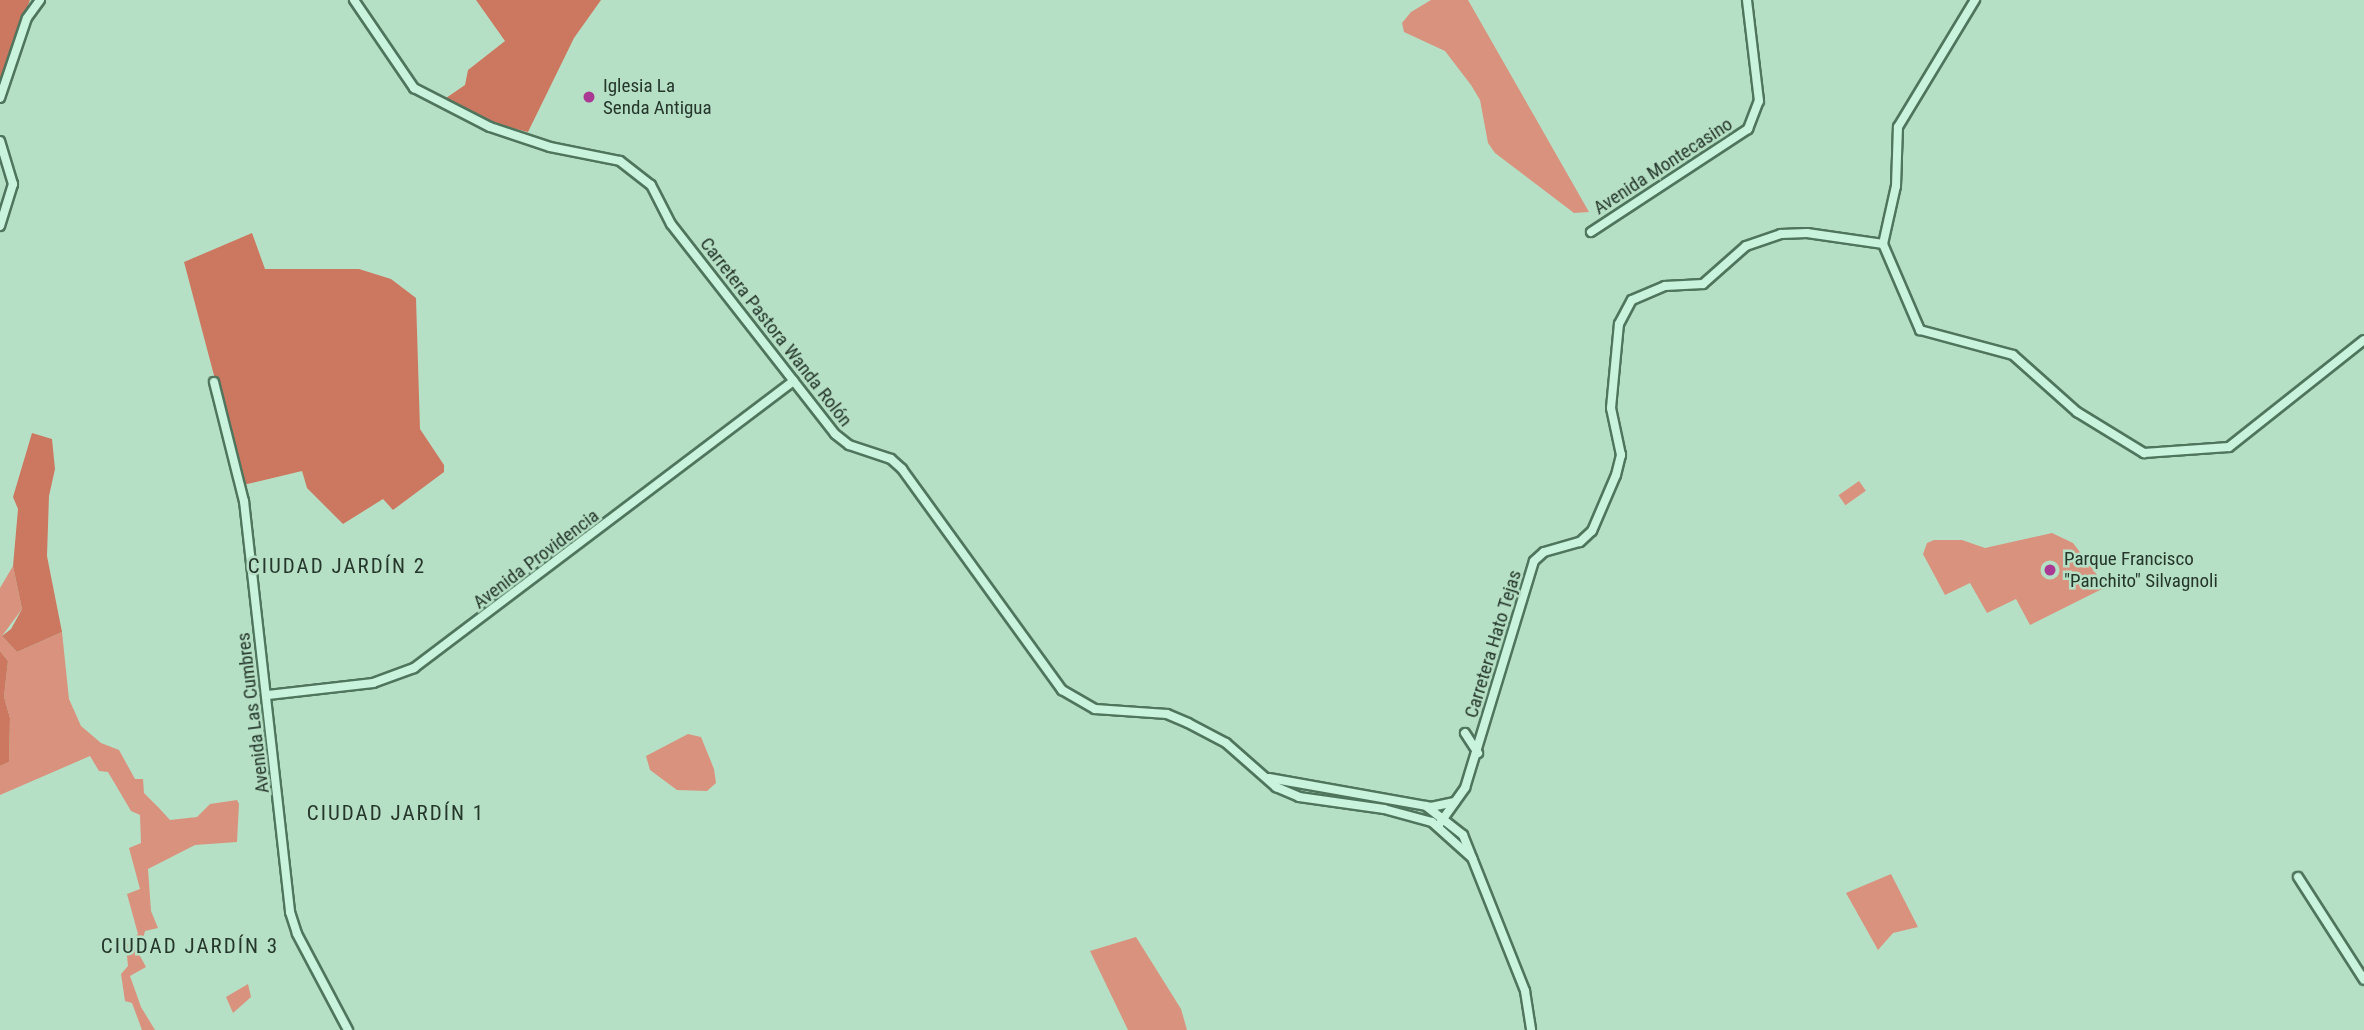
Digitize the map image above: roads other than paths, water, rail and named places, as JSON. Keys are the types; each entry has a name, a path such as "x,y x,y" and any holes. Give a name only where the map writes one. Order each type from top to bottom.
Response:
{"street":[{"path":"0,97 27,18 40,0"},
{"name":"Carretera Pastora Wanda Rolón","path":"354,0 414,88 490,127 626,164 651,185 671,224 839,438 887,457 902,469 1062,690 1095,709 1167,714 1226,743 1276,787 1299,797 1412,815 1438,826 1472,858"},
{"name":"Avenida Montecasino","path":"1591,232 1748,129 1759,101 1747,0"},
{"path":"1975,0 1898,127 1896,186 1883,244 1920,330 2013,355 2077,412 2144,453 2229,447 2364,340"},
{"path":"0,141 13,184 0,226"},
{"name":"Carretera Hato Tejas","path":"1438,826 1460,798 1478,752 1534,561 1544,552 1580,542 1592,531 1616,475 1621,455 1611,408 1619,324 1632,300 1665,286 1703,284 1746,246 1781,234 1807,233 1883,244"},
{"name":"Avenida Providencia","path":"268,695 373,683 414,668 794,380"},
{"name":"Avenida Las Cumbres","path":"214,382 244,501 268,695 290,912 348,1030"},
{"path":"1465,733 1478,752"},
{"name":"Carretera Pastora Wanda Rolón","path":"1260,773 1291,785 1426,806"},
{"path":"1426,806 1440,808 1460,798"},
{"path":"1426,806 1445,817"},
{"name":"Carretera Pastora Wanda Rolón","path":"1445,817 1463,835 1525,991 1531,1030"},
{"path":"2298,877 2364,980"}],"place":[{"name":"Iglesia La Senda Antigua","path":"589,97"},
{"name":"Parque Francisco \"Panchito\" Silvagnoli","path":"2050,570"}],"district":[{"name":"CIUDAD JARDÍN 2","path":"337,566"},
{"name":"CIUDAD JARDÍN 1","path":"396,813"},
{"name":"CIUDAD JARDÍN 3","path":"190,946"}]}
